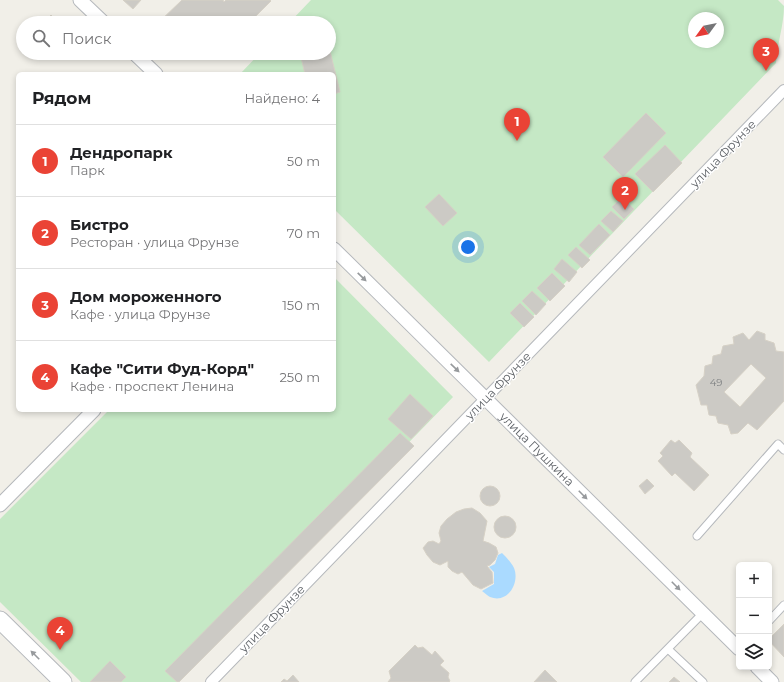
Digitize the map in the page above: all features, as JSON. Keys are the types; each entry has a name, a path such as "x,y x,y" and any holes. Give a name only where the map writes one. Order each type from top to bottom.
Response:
{"street":[{"path":"80,0 97,16"},
{"path":"141,60 154,72"},
{"name":"улица Фрунзе","path":"211,682 784,90"},
{"name":"улица Пушкина","path":"336,251 736,646"},
{"path":"0,505 92,412"},
{"path":"0,620 63,682"},
{"path":"760,670 772,682"}],"lane":[{"path":"697,536 778,444 784,450"},
{"path":"772,618 784,605"},
{"path":"635,682 703,613"},
{"path":"668,649 702,682"}],"green space":[{"path":"311,0 778,0 784,6 776,63 489,362 336,211 336,72 242,72 253,60 336,60 336,16 296,16"},
{"path":"336,279 453,397 176,682 81,682 0,602 0,519 107,412 336,412"}],"water":[{"path":"502,553 514,568 514,586 507,595 502,598 490,597 482,591 494,584 494,572 489,567 495,564 498,555"}],"building":[{"path":"123,0 141,0 133,9"},
{"path":"182,0 223,0 224,2 226,0 271,1 256,16 165,16"},
{"path":"302,60 332,60 335,72 305,72"},
{"path":"336,76 340,92 336,93"},
{"path":"646,113 666,133 623,177 603,157"},
{"path":"665,145 682,163 653,192 635,174"},
{"path":"439,194 457,213 443,226 425,207"},
{"path":"622,197 634,209 624,219 612,207"},
{"path":"611,211 623,221 613,232 601,221"},
{"path":"599,224 610,235 590,255 579,245"},
{"path":"576,247 590,260 582,268 568,255"},
{"path":"562,259 577,272 569,282 554,269"},
{"path":"552,273 565,286 550,301 537,288"},
{"path":"532,291 546,304 536,315 522,301"},
{"path":"520,303 534,317 524,327 510,313"},
{"path":"757,331 765,334 765,340 774,343 776,351 784,352 784,401 757,430 748,423 738,433 731,434 728,425 718,423 716,416 709,415 707,405 701,405 696,385 704,376 705,366 712,364 713,356 721,354 723,346 734,344 733,337 743,333 749,340","holes":["751,364 766,378 740,407 724,392"]},
{"path":"410,394 433,416 411,439 388,419"},
{"path":"400,433 414,446 179,682 177,682 165,671"},
{"path":"671,440 675,443 679,440 692,453 690,457 709,475 694,491 675,473 672,476 658,461 663,456 660,453"},
{"path":"647,479 654,486 645,494 639,486"},
{"path":"490,486 497,489 500,496 497,503 490,506 483,503 480,496 483,489"},
{"path":"472,508 480,513 487,521 483,541 496,547 498,553 495,560 487,566 492,572 493,583 481,589 473,585 462,572 458,574 452,571 448,567 448,561 440,565 433,562 423,548 428,542 433,541 439,544 441,541 439,533 441,526 447,519 456,512"},
{"path":"505,516 513,519 516,527 513,535 505,538 497,535 494,527 497,519"},
{"path":"784,624 784,657 772,644 772,636"},
{"path":"415,645 418,648 423,647 432,655 435,651 444,661 440,665 449,673 449,682 388,682 391,678 389,671"},
{"path":"110,661 126,677 121,682 90,682"},
{"path":"545,670 557,682 534,682"},
{"path":"293,675 299,682 281,682 284,679 287,681"},
{"path":"674,677 680,682 669,682"}],"place":[{"name":"Дом мороженного","path":"766,71"},
{"name":"Дендропарк","path":"517,141"},
{"name":"Бистро","path":"625,210"},
{"name":"Кафе \"Сити Фуд-Корд\"","path":"60,650"}]}
